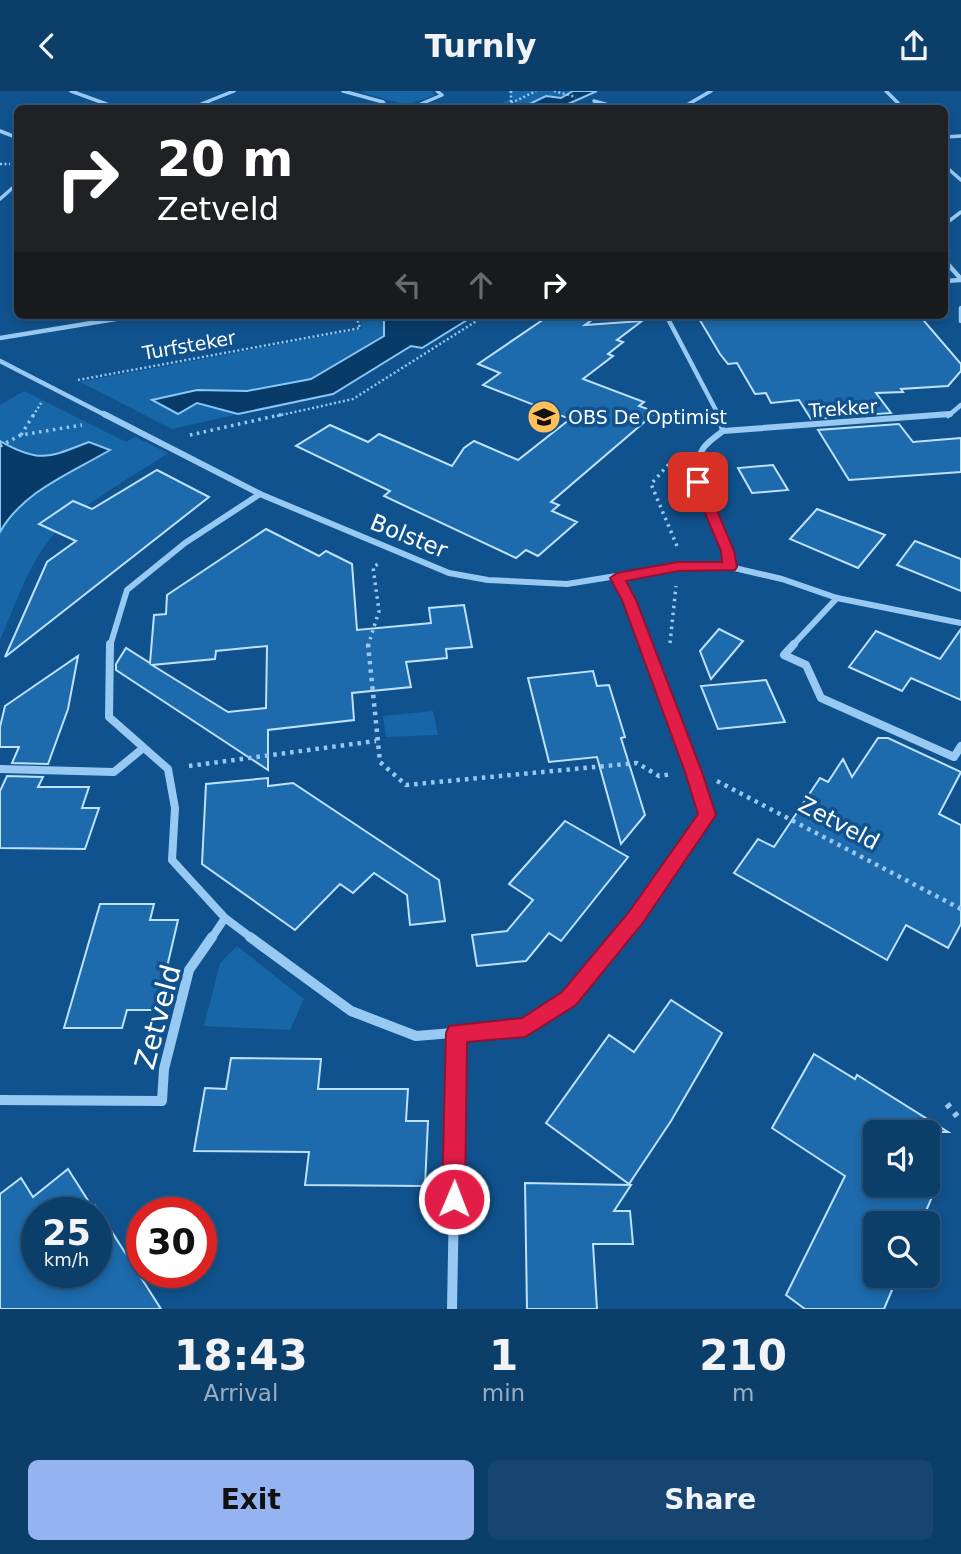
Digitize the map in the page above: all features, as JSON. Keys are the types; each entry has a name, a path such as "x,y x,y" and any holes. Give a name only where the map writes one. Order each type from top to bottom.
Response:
{"street":[{"path":"71,91 111,105"},
{"path":"199,105 234,91"},
{"path":"342,91 383,102 385,105"},
{"path":"419,105 442,96 438,91"},
{"path":"687,105 711,91"},
{"path":"886,91 900,105"},
{"path":"594,101 608,105"},
{"path":"204,103 211,105"},
{"path":"0,199 14,187"},
{"path":"948,264 961,279"},
{"path":"960,311 961,321"},
{"path":"73,319 75,326"},
{"name":"Turfsteker","path":"0,338 116,319"},
{"path":"668,319 718,410 723,431 701,447 695,467 698,482 727,551 730,567"},
{"name":"Bolster","path":"0,361 52,385 260,494 449,573 488,580 567,584 678,566 730,567 782,579 837,599 961,623"},
{"name":"Trekker","path":"723,431 948,416 961,405"},
{"path":"260,494 185,543 127,590 110,644 109,717 142,749 168,769 175,808 172,860 225,918 351,1011 416,1036 525,1027 569,998 635,918 707,815 698,783 629,600 617,578"},
{"path":"837,599 784,655 806,665 821,698 954,757 961,746"},
{"path":"0,769 114,772 142,749"},
{"name":"Zetveld","path":"0,1100 162,1101 164,1069 189,970 225,918"},
{"path":"452,1309 457,1033"}],"path":[{"path":"511,91 511,103"},
{"path":"507,105 536,91"},
{"path":"554,91 561,93"},
{"name":"Turfsteker","path":"52,385 360,328 357,319"},
{"path":"160,442 353,399 480,319"},
{"path":"21,435 52,385"},
{"path":"0,446 21,435 118,419"},
{"path":"670,651 678,566 676,543 651,484 682,450 701,447"},
{"path":"396,552 373,567 379,611 368,643 380,762 406,785 637,763 659,776 715,770 719,781 698,783"},
{"path":"168,769 376,741"},
{"name":"Zetveld","path":"719,781 961,909"},
{"path":"947,1104 961,1121"}],"shaded area":[{"path":"432,91 435,95 406,105 361,92"},
{"path":"507,91 574,92 561,98 546,96 527,105 498,105 512,98"},
{"path":"573,91 597,91 566,105 527,105 546,96 561,98"},
{"path":"361,319 384,319 384,335 311,379 247,391 197,390 153,401 178,414 197,403 238,414 172,429 80,382 362,329"},
{"path":"384,319 469,319 422,348 411,346 333,394 238,414 197,403 178,414 152,400 197,390 247,391 311,379 384,336"},
{"path":"24,391 126,442 135,437 168,453 95,500 68,520 47,542 31,568 0,640 0,532 21,505 35,494 110,450 15,499 0,524 0,405"},
{"path":"0,441 25,453 44,456 89,442 110,450 35,494 21,505 0,532"},
{"path":"433,711 438,735 386,737 383,716"},
{"path":"237,946 304,999 290,1030 204,1026 220,963"}],"building":[{"path":"544,319 593,319 585,325 642,321 617,340 623,342 608,354 613,356 583,379 644,402 639,406 656,412 551,502 559,505 552,511 577,522 538,556 526,550 516,558 384,496 390,491 296,446 330,425 368,442 379,434 452,466 464,448 474,441 518,460 570,419 483,385 500,373 478,364"},
{"path":"699,319 922,319 961,364 961,371 948,386 876,393 891,413 811,419 799,400 771,403 766,393 755,394 737,363 728,364"},
{"path":"899,424 913,442 961,438 961,472 849,480 818,430"},
{"path":"773,465 788,490 752,493 738,468"},
{"path":"157,470 209,497 5,657 47,562 76,541 39,524 73,501 92,509"},
{"path":"817,509 885,535 858,568 790,539"},
{"path":"266,529 319,556 326,551 352,564 357,630 431,623 429,608 464,605 472,647 446,649 447,658 406,662 411,687 352,693 354,720 268,730 268,770 116,670 116,664 126,648 150,663 154,615 166,614 167,595","holes":["267,646 266,708 228,712 152,665 215,659 216,651"]},
{"path":"915,541 961,559 961,591 897,565"},
{"path":"719,629 743,641 711,679 700,651"},
{"path":"961,629 961,700 911,678 902,691 849,667 876,631 940,659"},
{"path":"78,656 68,709 48,764 12,763 19,747 0,747 0,727 5,706"},
{"path":"593,671 597,686 609,685 625,737 621,738 645,815 621,844 597,757 549,762 528,678"},
{"path":"766,680 785,722 718,729 701,686"},
{"path":"878,738 888,738 961,772 939,814 961,825 961,924 948,948 906,925 887,960 734,873 758,839 774,847 820,778 828,782 843,759 852,777"},
{"path":"7,776 43,777 38,787 89,787 82,808 99,808 85,849 0,848 0,791"},
{"path":"268,778 268,786 293,783 439,880 445,921 410,925 407,895 374,873 353,893 340,884 295,930 202,864 206,784"},
{"path":"565,821 628,857 561,941 549,933 526,961 477,966 472,935 507,931 533,900 509,884"},
{"path":"100,904 154,904 150,920 178,920 157,1010 127,1010 122,1028 64,1028"},
{"path":"671,1000 722,1033 671,1121 629,1184 546,1123 609,1035 634,1052"},
{"path":"814,1054 855,1079 857,1075 929,1120 863,1120 863,1197 932,1197 926,1211 863,1211 863,1288 893,1288 884,1309 805,1309 786,1295 845,1176 772,1128"},
{"path":"231,1058 321,1059 318,1089 408,1089 406,1121 428,1121 425,1186 305,1185 309,1152 194,1151 205,1088 226,1089"},
{"path":"68,1169 86,1197 33,1197"},
{"path":"21,1178 33,1197 21,1197 21,1288 112,1288 112,1232 126,1254 126,1288 148,1288 161,1309 0,1309 0,1194"},
{"path":"525,1183 631,1185 614,1211 630,1211 633,1244 593,1244 597,1309 527,1309"}],"place":[{"name":"OBS De Optimist","path":"544,417"}],"route":[{"path":"454,1199 457,1033 525,1027 569,998 635,918 707,815 694,772 629,600 617,578 678,566 730,567 727,551 698,482"}]}
